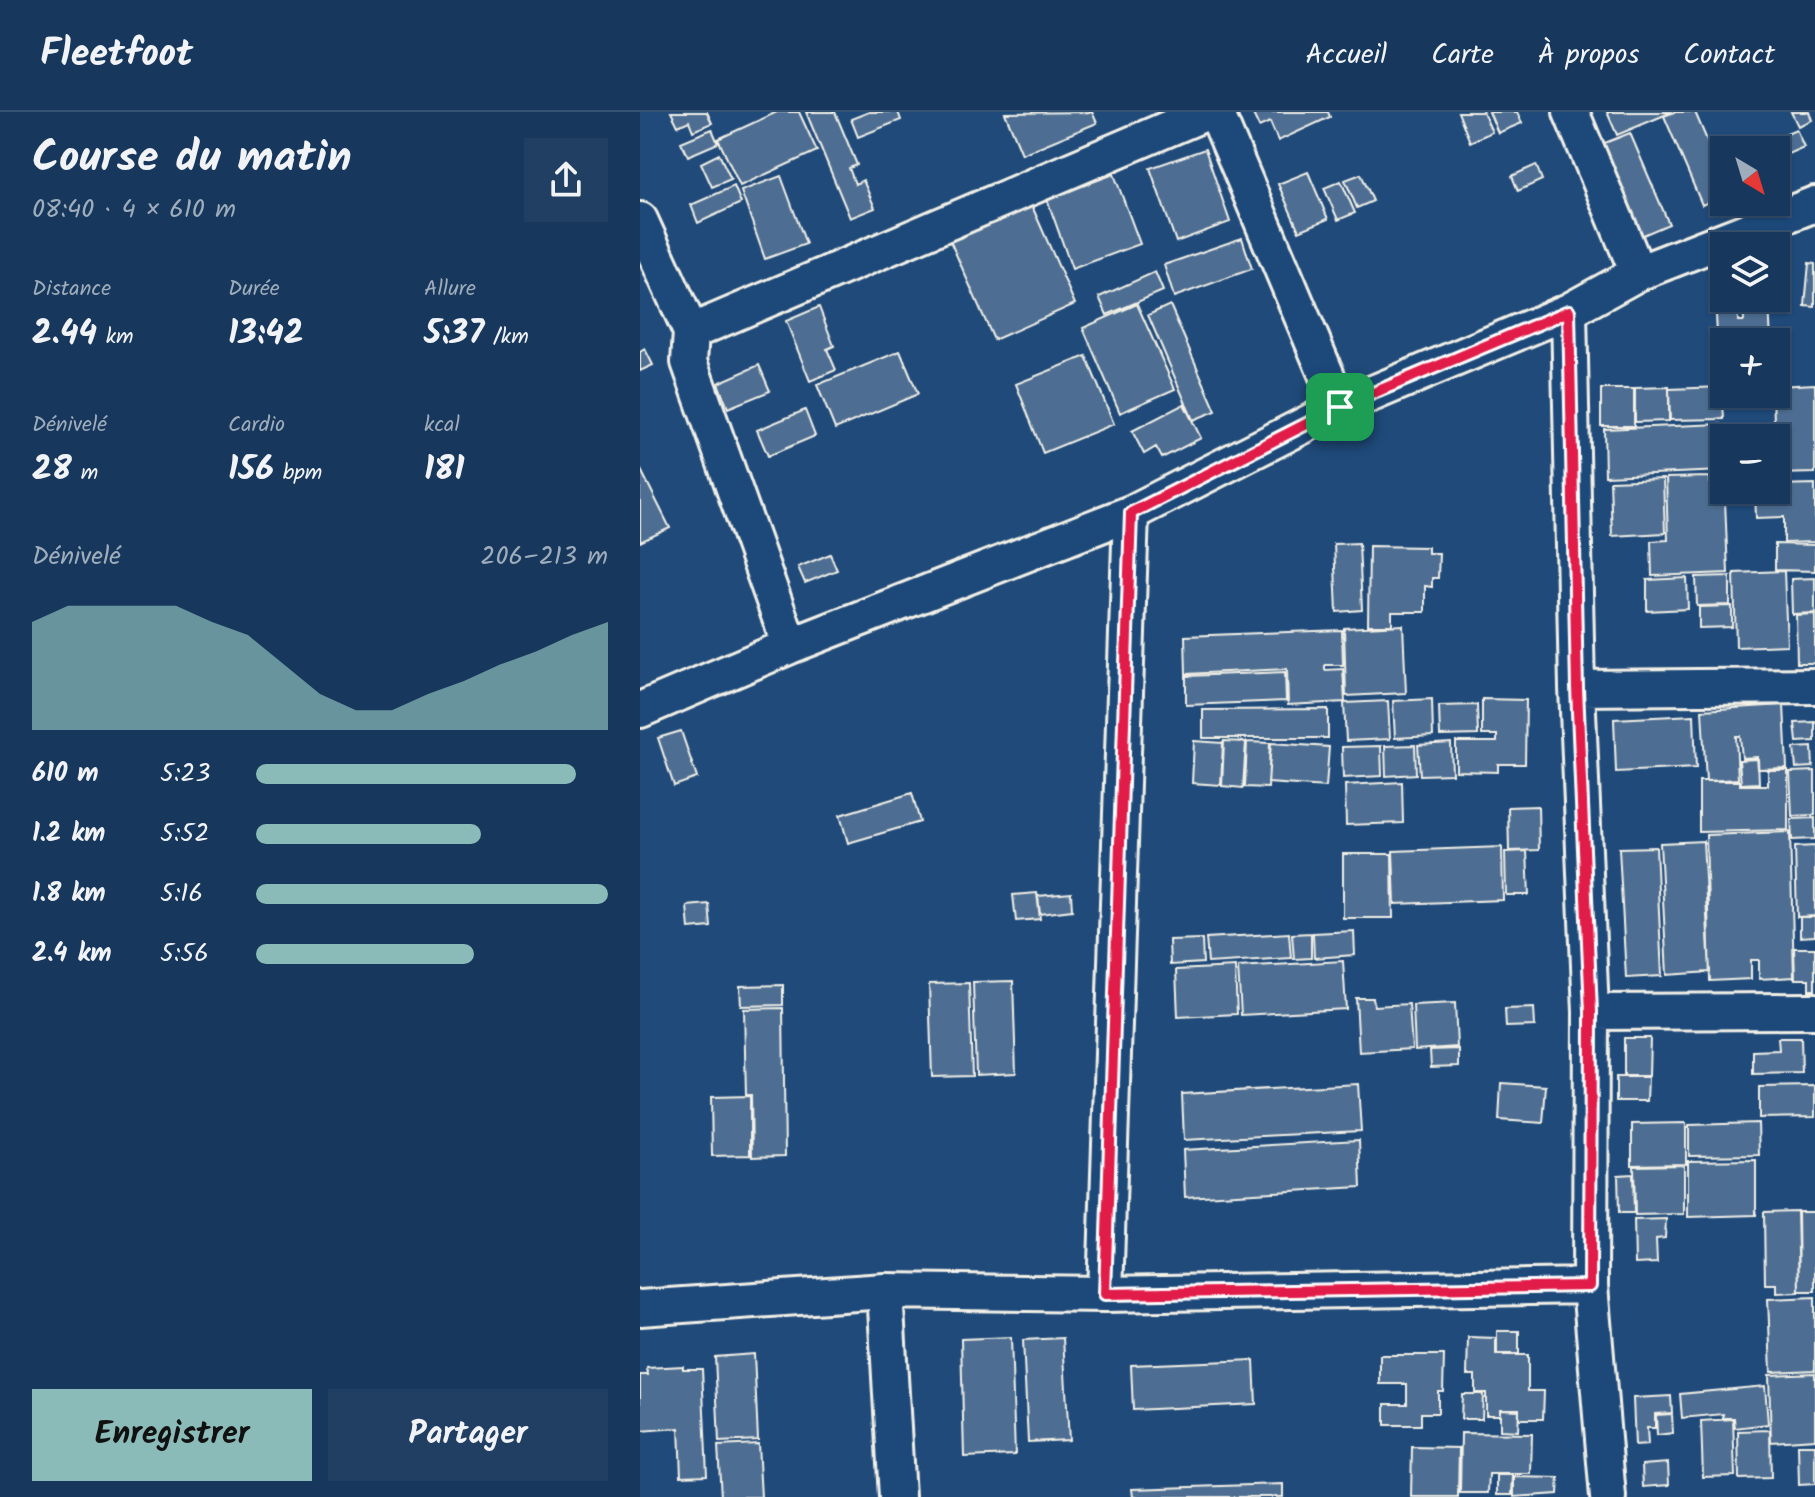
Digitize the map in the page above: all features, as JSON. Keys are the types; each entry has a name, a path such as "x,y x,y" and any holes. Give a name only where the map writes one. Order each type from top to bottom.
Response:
{"street":[{"path":"691,332 1207,112"},
{"path":"1216,112 1340,407"},
{"path":"1571,112 1638,273"},
{"path":"640,710 790,646 1131,513 1340,407 1569,311 1638,273 1815,204"},
{"path":"640,220 691,332 689,362 790,646"},
{"path":"1569,311 1577,688 1591,1012 1590,1286 1608,1497"},
{"path":"1105,1294 1131,513"},
{"path":"1577,688 1815,686"},
{"path":"1591,1012 1815,1011"},
{"path":"640,1308 885,1291 1105,1294 1590,1286"},
{"path":"885,1291 897,1497"}],"building":[{"path":"671,112 707,112 712,123 693,131 689,121 678,126"},
{"path":"777,112 799,112 817,151 740,186 718,139"},
{"path":"806,112 835,112 857,165 849,168 855,184 863,180 875,208 850,218"},
{"path":"869,112 898,112 901,120 858,137 851,119"},
{"path":"1092,112 1097,123 1022,154 1005,113"},
{"path":"1252,112 1328,112 1330,117 1278,141 1270,122 1259,127"},
{"path":"1458,112 1483,112 1492,132 1470,142"},
{"path":"1489,112 1517,112 1522,123 1498,133"},
{"path":"1607,112 1672,112 1617,135"},
{"path":"1674,112 1695,112 1710,147 1710,202 1702,205 1664,116"},
{"path":"1791,112 1809,112 1812,120 1798,126"},
{"path":"712,129 718,143 688,156 681,142"},
{"path":"1796,129 1804,147 1790,153 1790,136 1780,136"},
{"path":"1630,133 1669,224 1641,236 1602,144"},
{"path":"1205,149 1230,222 1176,242 1150,168"},
{"path":"719,154 731,179 712,187 701,163"},
{"path":"1536,165 1542,180 1518,191 1512,176"},
{"path":"1308,172 1328,219 1299,231 1278,184"},
{"path":"1114,174 1140,244 1072,269 1047,199"},
{"path":"1361,174 1373,201 1357,208 1345,180"},
{"path":"781,176 806,244 765,259 741,191"},
{"path":"1341,181 1355,213 1338,220 1324,188"},
{"path":"734,186 741,203 698,223 691,205"},
{"path":"1028,197 1075,304 994,340 947,234"},
{"path":"1242,238 1252,269 1174,297 1164,265"},
{"path":"1809,263 1815,264 1815,307 1805,306"},
{"path":"1155,272 1163,291 1107,315 1099,297"},
{"path":"1137,304 1175,389 1120,413 1083,328"},
{"path":"1170,305 1216,411 1193,420 1148,315"},
{"path":"819,307 834,346 827,349 836,370 810,381 786,321"},
{"path":"1716,312 1738,312 1738,321 1744,321 1744,312 1770,312 1770,328 1717,328"},
{"path":"645,349 653,365 640,371 640,352"},
{"path":"900,351 918,394 835,429 817,385"},
{"path":"1086,356 1114,424 1043,453 1016,384"},
{"path":"759,365 770,391 728,408 718,383"},
{"path":"1815,384 1815,473 1790,474 1790,424 1774,424 1774,408 1790,408 1790,385"},
{"path":"1669,387 1669,421 1635,422 1635,388"},
{"path":"1710,387 1710,408 1723,408 1724,419 1670,420 1669,389"},
{"path":"1601,389 1634,389 1634,426 1601,426"},
{"path":"1184,404 1201,438 1162,458 1156,447 1144,454 1132,431"},
{"path":"805,410 815,436 768,456 757,430"},
{"path":"1710,424 1710,472 1605,476 1604,429"},
{"path":"640,468 670,528 640,542"},
{"path":"1710,477 1710,504 1725,504 1728,573 1652,576 1651,541 1668,540 1666,478"},
{"path":"1663,479 1665,533 1612,536 1610,481"},
{"path":"1815,484 1815,542 1784,543 1784,517 1756,518 1756,504 1790,504 1790,485"},
{"path":"1359,543 1362,610 1337,612 1334,544"},
{"path":"1775,544 1815,545 1815,571 1775,570"},
{"path":"1369,546 1428,547 1428,553 1439,553 1438,578 1432,578 1432,587 1425,586 1425,612 1392,612 1392,625 1368,625"},
{"path":"830,554 837,570 805,583 798,567"},
{"path":"1784,571 1787,645 1736,647 1734,573"},
{"path":"1730,576 1730,605 1697,606 1696,577"},
{"path":"1687,578 1688,609 1647,611 1647,580"},
{"path":"1815,578 1815,613 1792,614 1791,579"},
{"path":"1732,606 1732,627 1699,628 1699,607"},
{"path":"1815,614 1815,663 1797,663 1796,615"},
{"path":"1403,625 1406,693 1346,696 1344,628"},
{"path":"1342,630 1343,665 1325,665 1325,670 1343,669 1345,702 1288,705 1287,669 1186,674 1185,636"},
{"path":"1285,672 1286,701 1186,705 1186,676"},
{"path":"1432,699 1433,736 1395,738 1393,701"},
{"path":"1482,699 1526,700 1525,764 1498,764 1498,772 1456,771 1456,742 1497,742 1497,735 1482,735"},
{"path":"1388,701 1390,739 1346,741 1344,703"},
{"path":"1477,705 1478,735 1440,736 1439,706"},
{"path":"1784,705 1787,768 1758,769 1757,757 1742,758 1740,736 1736,736 1738,779 1706,781 1702,710"},
{"path":"1328,709 1328,738 1203,738 1203,710"},
{"path":"1694,715 1696,768 1616,772 1614,719"},
{"path":"1815,722 1815,741 1797,742 1795,723"},
{"path":"681,731 697,778 674,786 658,738"},
{"path":"1194,741 1223,743 1221,785 1192,783"},
{"path":"1224,741 1246,742 1243,788 1222,786"},
{"path":"1247,742 1270,743 1268,788 1245,787"},
{"path":"1271,743 1329,747 1326,787 1268,783"},
{"path":"1451,743 1452,774 1420,775 1418,745"},
{"path":"1415,745 1416,774 1386,776 1385,746"},
{"path":"1381,746 1382,776 1343,778 1342,747"},
{"path":"1812,747 1813,767 1796,768 1794,748"},
{"path":"1758,759 1759,783 1741,784 1739,760"},
{"path":"1768,770 1788,770 1788,830 1699,832 1699,781 1768,785"},
{"path":"1815,771 1815,815 1792,816 1790,772"},
{"path":"1402,782 1403,823 1346,825 1345,785"},
{"path":"912,793 920,822 848,843 840,815"},
{"path":"1538,806 1539,850 1509,851 1508,807"},
{"path":"1815,818 1815,839 1792,840 1791,819"},
{"path":"1790,832 1794,977 1759,979 1759,960 1751,960 1751,979 1710,981 1706,835"},
{"path":"1703,841 1710,972 1667,975 1660,843"},
{"path":"1815,846 1815,916 1797,917 1795,847"},
{"path":"1502,847 1503,900 1395,904 1393,851"},
{"path":"1656,847 1662,976 1626,978 1619,848"},
{"path":"1527,851 1529,895 1506,895 1505,852"},
{"path":"1343,854 1392,854 1393,918 1343,918"},
{"path":"1037,893 1040,919 1016,921 1013,895"},
{"path":"1071,893 1072,910 1040,914 1038,896"},
{"path":"709,904 711,927 689,929 687,906"},
{"path":"1800,917 1815,917 1815,936 1800,937"},
{"path":"1354,931 1355,955 1314,958 1313,933"},
{"path":"1289,933 1291,958 1208,963 1206,938"},
{"path":"1311,933 1311,958 1294,959 1292,934"},
{"path":"1202,939 1203,963 1170,965 1169,940"},
{"path":"1794,948 1815,948 1815,990 1809,990 1809,979 1795,979"},
{"path":"1343,961 1346,1009 1241,1015 1238,967"},
{"path":"1235,967 1237,1014 1178,1017 1176,970"},
{"path":"1013,981 1016,1073 976,1075 973,982"},
{"path":"969,983 972,1076 932,1077 929,984"},
{"path":"783,985 783,1005 741,1006 740,986"},
{"path":"1356,998 1373,998 1374,1006 1409,1004 1412,1049 1359,1052"},
{"path":"1455,1003 1457,1047 1415,1050 1413,1005"},
{"path":"783,1008 785,1156 752,1157 751,1095 746,1095 744,1009"},
{"path":"1534,1008 1535,1026 1506,1027 1505,1009"},
{"path":"1624,1038 1650,1038 1649,1076 1624,1076"},
{"path":"1778,1038 1801,1038 1802,1073 1753,1074 1753,1051 1779,1050"},
{"path":"1459,1049 1459,1066 1431,1067 1430,1050"},
{"path":"1616,1077 1648,1077 1647,1101 1616,1101"},
{"path":"1501,1083 1546,1086 1543,1123 1499,1120"},
{"path":"1358,1084 1361,1131 1184,1140 1182,1094"},
{"path":"1815,1086 1815,1117 1759,1118 1759,1087"},
{"path":"750,1096 750,1155 712,1156 711,1097"},
{"path":"1686,1123 1686,1164 1632,1165 1632,1124"},
{"path":"1758,1123 1759,1155 1689,1156 1689,1125"},
{"path":"1359,1140 1361,1187 1185,1197 1183,1150"},
{"path":"1756,1160 1756,1215 1688,1217 1688,1161"},
{"path":"1684,1165 1684,1214 1635,1215 1634,1166"},
{"path":"1633,1174 1634,1213 1619,1213 1618,1175"},
{"path":"1797,1211 1799,1292 1776,1293 1776,1284 1765,1284 1764,1212"},
{"path":"1798,1212 1815,1212 1815,1291 1799,1291"},
{"path":"1666,1219 1665,1238 1656,1239 1657,1263 1635,1264 1634,1220"},
{"path":"1815,1297 1815,1370 1771,1372 1768,1299"},
{"path":"1497,1331 1519,1331 1519,1354 1497,1354"},
{"path":"1011,1337 1015,1455 964,1457 961,1339"},
{"path":"1468,1337 1496,1338 1496,1355 1528,1355 1528,1391 1544,1391 1543,1419 1519,1419 1519,1409 1500,1409 1500,1415 1486,1415 1486,1393 1475,1393 1475,1375 1467,1375"},
{"path":"1063,1338 1069,1440 1028,1442 1023,1340"},
{"path":"754,1354 758,1440 719,1442 715,1357"},
{"path":"1380,1355 1444,1355 1443,1391 1438,1391 1438,1413 1421,1413 1421,1425 1385,1425 1385,1404 1407,1404 1407,1384 1380,1384"},
{"path":"1254,1360 1256,1404 1133,1410 1131,1365"},
{"path":"683,1366 683,1369 702,1369 707,1475 681,1476 679,1428 640,1431 640,1375 648,1375 647,1368"},
{"path":"1815,1373 1815,1439 1771,1442 1769,1375"},
{"path":"1765,1386 1768,1424 1735,1428 1734,1418 1723,1418 1723,1414 1682,1418 1680,1394"},
{"path":"1462,1394 1483,1394 1482,1419 1461,1419"},
{"path":"1671,1396 1672,1413 1655,1414 1655,1428 1647,1428 1648,1445 1635,1446 1633,1398"},
{"path":"1500,1409 1519,1410 1518,1431 1500,1430"},
{"path":"1672,1414 1673,1433 1657,1435 1656,1415"},
{"path":"1733,1419 1735,1476 1703,1477 1701,1421"},
{"path":"1770,1430 1771,1478 1739,1479 1738,1431"},
{"path":"1461,1433 1532,1434 1531,1474 1489,1474 1488,1493 1460,1493"},
{"path":"758,1444 761,1497 721,1497 718,1446"},
{"path":"1798,1445 1815,1445 1815,1484 1799,1485"},
{"path":"1412,1447 1459,1448 1458,1497 1411,1497"},
{"path":"1668,1463 1669,1485 1643,1487 1642,1465"},
{"path":"1497,1475 1513,1475 1512,1495 1497,1495"},
{"path":"1514,1477 1559,1478 1558,1494 1514,1497"},
{"path":"1283,1484 1283,1497 1133,1497 1132,1489"}],"route":[{"path":"1569,311 1577,688 1591,1012 1590,1286 1105,1294 1131,513 1340,407 1569,311"}]}
